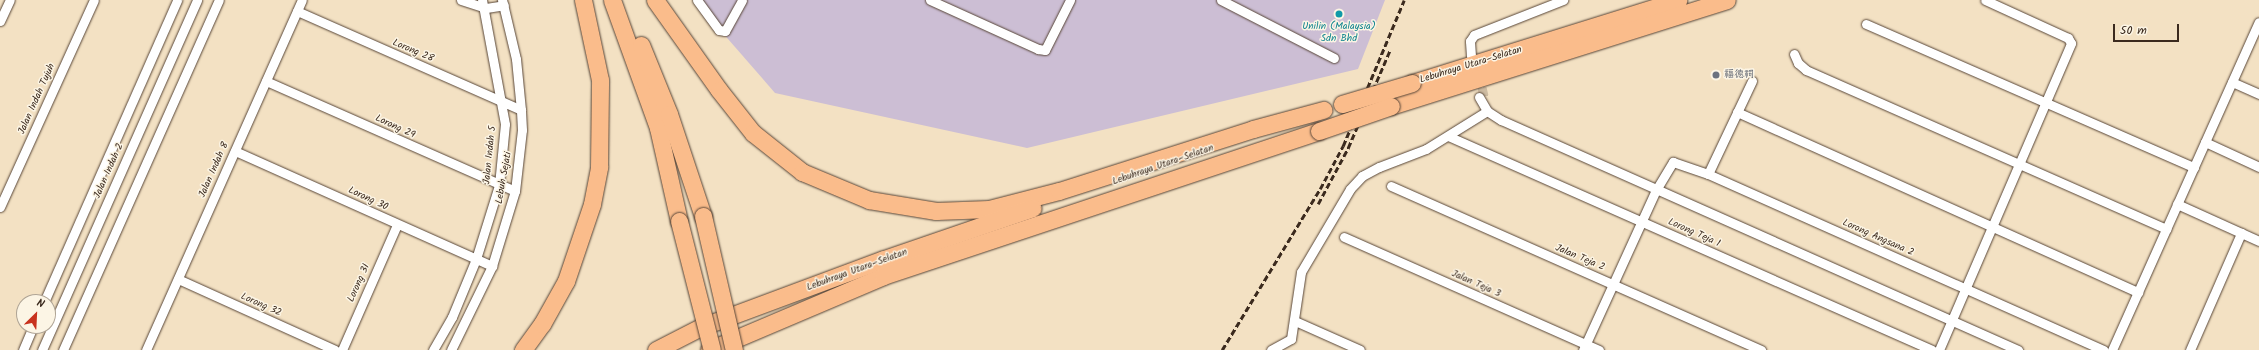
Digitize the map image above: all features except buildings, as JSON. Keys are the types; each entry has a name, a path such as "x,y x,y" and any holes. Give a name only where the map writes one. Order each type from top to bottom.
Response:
{"highway":[{"path":"523,350 542,324 566,281 592,204 599,167 600,80 583,0"},
{"path":"612,0 658,128 711,350"},
{"path":"623,0 669,114 703,216 734,350"},
{"path":"655,0 754,133 802,172 868,200 936,211 989,209 1059,191 1253,129 1323,110"},
{"name":"Lebuhraya Utara–Selatan","path":"656,350 700,327 884,259 1323,110 1678,0"},
{"name":"Lebuhraya Utara–Selatan","path":"711,350 883,276 1319,132 1391,106 1727,0"}],"street":[{"path":"0,21 10,0"},
{"name":"Jalan Indah Tujuh","path":"0,207 94,0"},
{"name":"Jalan Indah 2","path":"48,294 177,0"},
{"name":"Jalan Indah 2","path":"42,350 197,0"},
{"path":"63,350 220,0"},
{"name":"Jalan Indah 8","path":"146,350 302,0"},
{"path":"461,0 484,4 503,2"},
{"path":"698,0 719,30 725,31 742,0"},
{"path":"930,0 1038,49 1045,50 1070,0"},
{"path":"1221,0 1334,58"},
{"path":"1472,53 1470,39 1478,33 1563,0"},
{"path":"1939,350 2047,102 2071,43 2068,38 1985,0"},
{"name":"Lebuh Sejati","path":"451,350 492,266 515,191 522,138 521,110 516,60 503,2"},
{"name":"Jalan Indah 5","path":"433,350 452,317 476,259 499,185 505,124 484,4"},
{"name":"Lorong 28","path":"297,12 521,110"},
{"path":"2112,350 2259,22"},
{"path":"1866,24 2194,167"},
{"path":"1794,54 1798,63 1806,70 2166,228"},
{"name":"Lorong 29","path":"266,81 515,191"},
{"path":"1708,174 1752,81"},
{"path":"2232,82 2259,94"},
{"path":"1271,350 1291,339 1301,272 1350,189 1362,176 1379,167 1426,150 1448,136 1483,102 1501,120 2018,350"},
{"path":"1737,112 2138,292"},
{"name":"Lorong Teja 1","path":"1448,136 1932,350"},
{"path":"2205,142 2259,166"},
{"name":"Lorong 30","path":"235,151 397,225 492,266"},
{"name":"Lorong Angsana 2","path":"1656,190 1673,162 1708,174 2104,350"},
{"name":"Jalan Teja 2","path":"1391,186 1761,350"},
{"path":"1584,347 1656,190"},
{"path":"2177,204 2259,241"},
{"name":"Lorong 31","path":"342,350 397,225"},
{"path":"2190,350 2241,233"},
{"name":"Jalan Teja 3","path":"1344,236 1584,347 1599,350"},
{"name":"Lorong 32","path":"178,279 335,350"},
{"path":"1294,321 1360,350"},
{"path":"23,350 30,334"}],"shaded area":[{"path":"694,0 1385,0 1358,69 1027,148 775,93"}],"tunnel":[{"path":"1479,74 1484,96"}],"railway":[{"path":"1222,350 1320,189 1343,146 1404,0"},
{"path":"1318,204 1348,148 1390,50"}],"place":[{"name":"Unilin (Malaysia) Sdn Bhd","path":"1339,14"},
{"name":"福德祠","path":"1716,75"}]}
